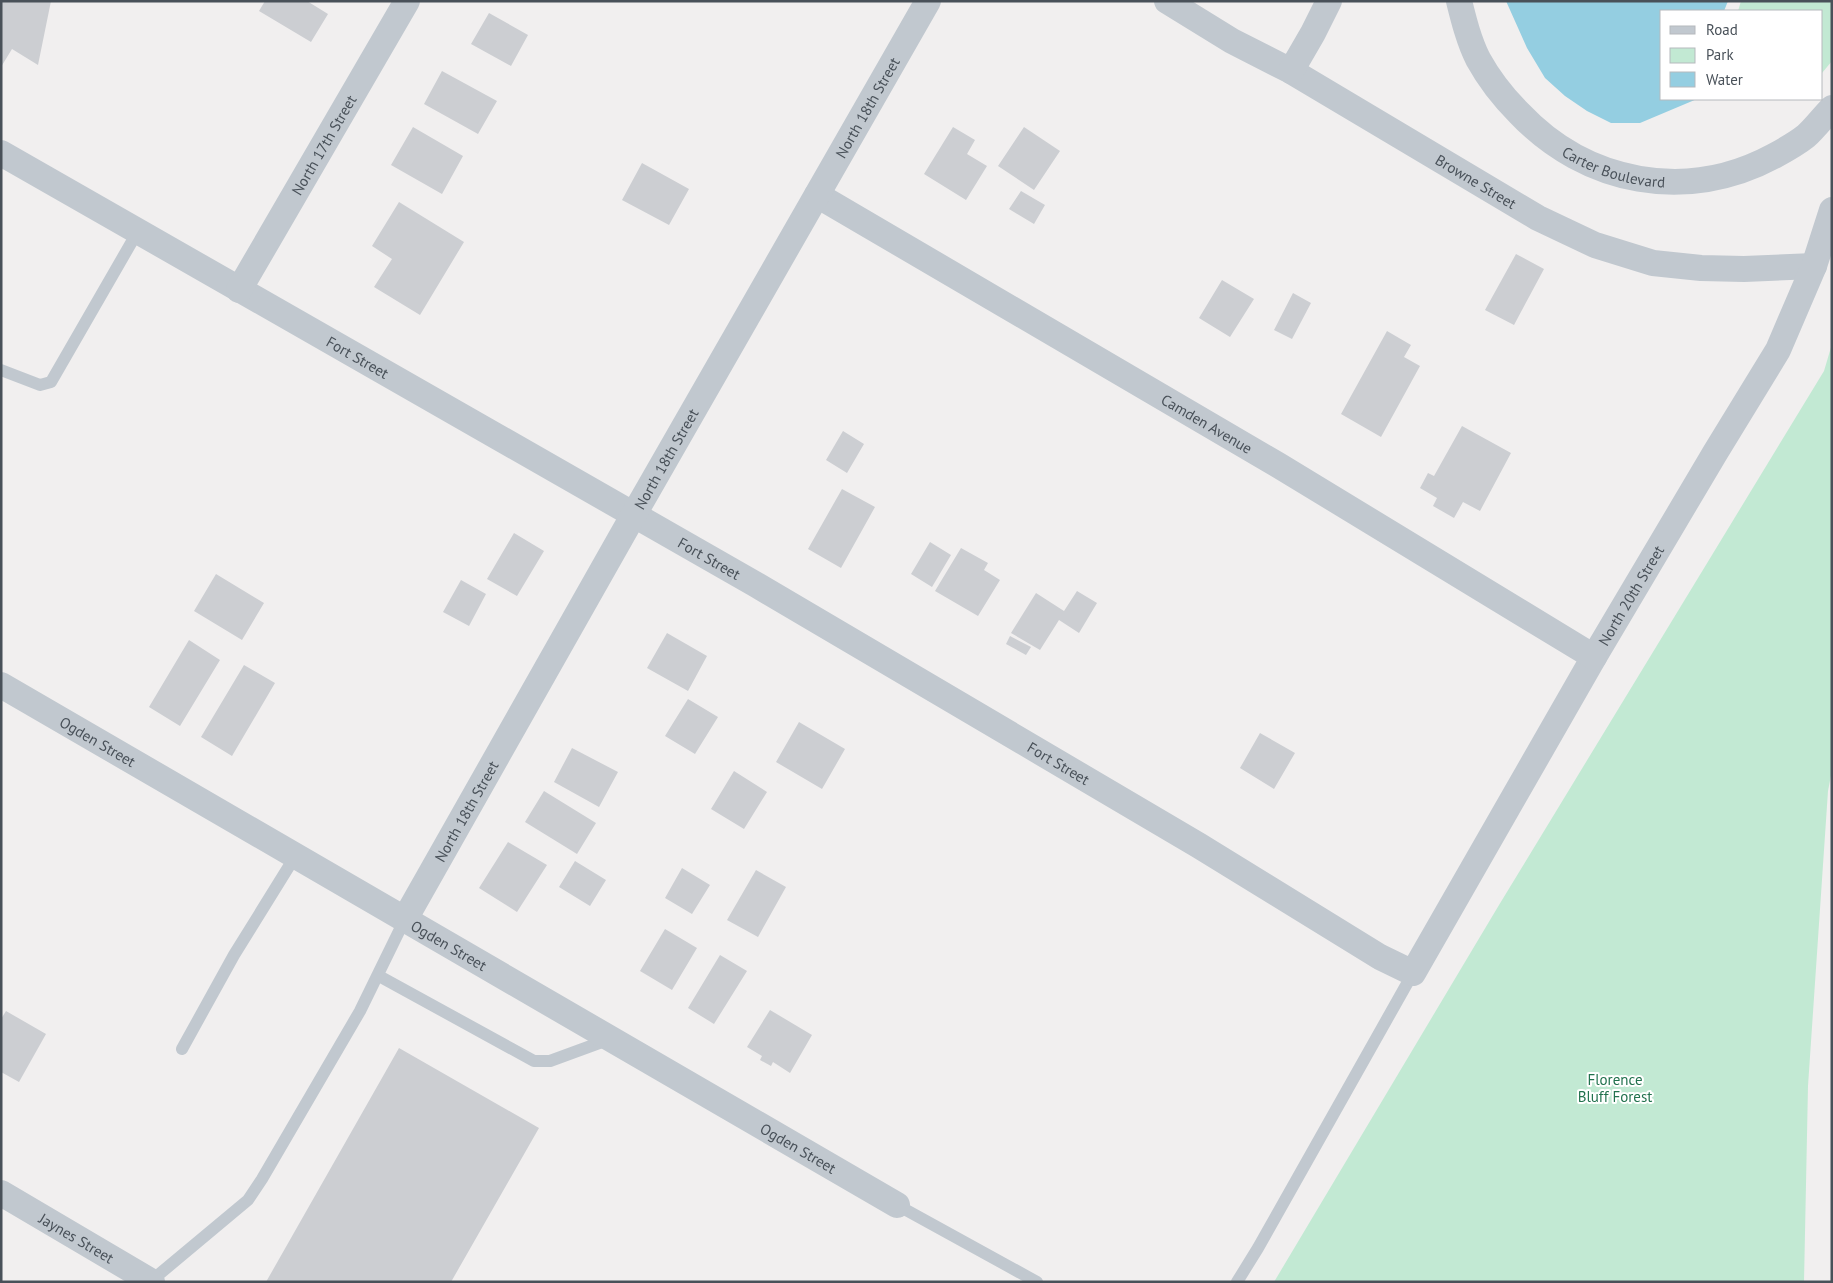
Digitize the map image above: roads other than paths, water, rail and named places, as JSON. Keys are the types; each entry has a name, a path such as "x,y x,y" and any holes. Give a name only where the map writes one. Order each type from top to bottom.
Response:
{"street":[{"name":"North 17th Street","path":"239,290 407,1"},
{"name":"North 18th Street","path":"405,919 928,1"},
{"name":"Browne Street","path":"1167,1 1232,41 1291,71 1538,218 1596,245 1653,263 1701,268 1744,269 1814,266"},
{"path":"1291,71 1313,33 1328,1"},
{"name":"Carter Boulevard","path":"1459,1 1468,35 1478,59 1501,94 1533,128 1554,144 1594,166 1634,179 1658,182 1693,182 1730,174 1756,165 1792,146 1807,135 1832,108"},
{"name":"Fort Street","path":"1,152 633,516 755,584 1198,845 1380,957 1413,973"},
{"name":"Camden Avenue","path":"818,195 1278,465 1594,657"},
{"name":"North 20th Street","path":"1413,973 1714,452 1778,350 1814,266 1832,210"},
{"name":"Ogden Street","path":"1,685 897,1205"},
{"name":"Jaynes Street","path":"1,1193 151,1282"}],"lane":[{"path":"1,370 40,385 51,382 138,231"},
{"path":"182,1049 234,955 296,855"},
{"path":"151,1282 248,1200 292,1128 379,976 405,919"},
{"path":"1237,1282 1413,973"},
{"path":"379,976 534,1061 550,1061 610,1040"},
{"path":"897,1205 1037,1282"}],"water":[{"path":"1506,1 1728,1 1724,10 1660,10 1660,100 1695,100 1640,123 1611,123 1587,111 1565,96 1545,78 1527,48"}],"park label":[{"name":"Florence Bluff Forest","path":"1615,1088"}]}
